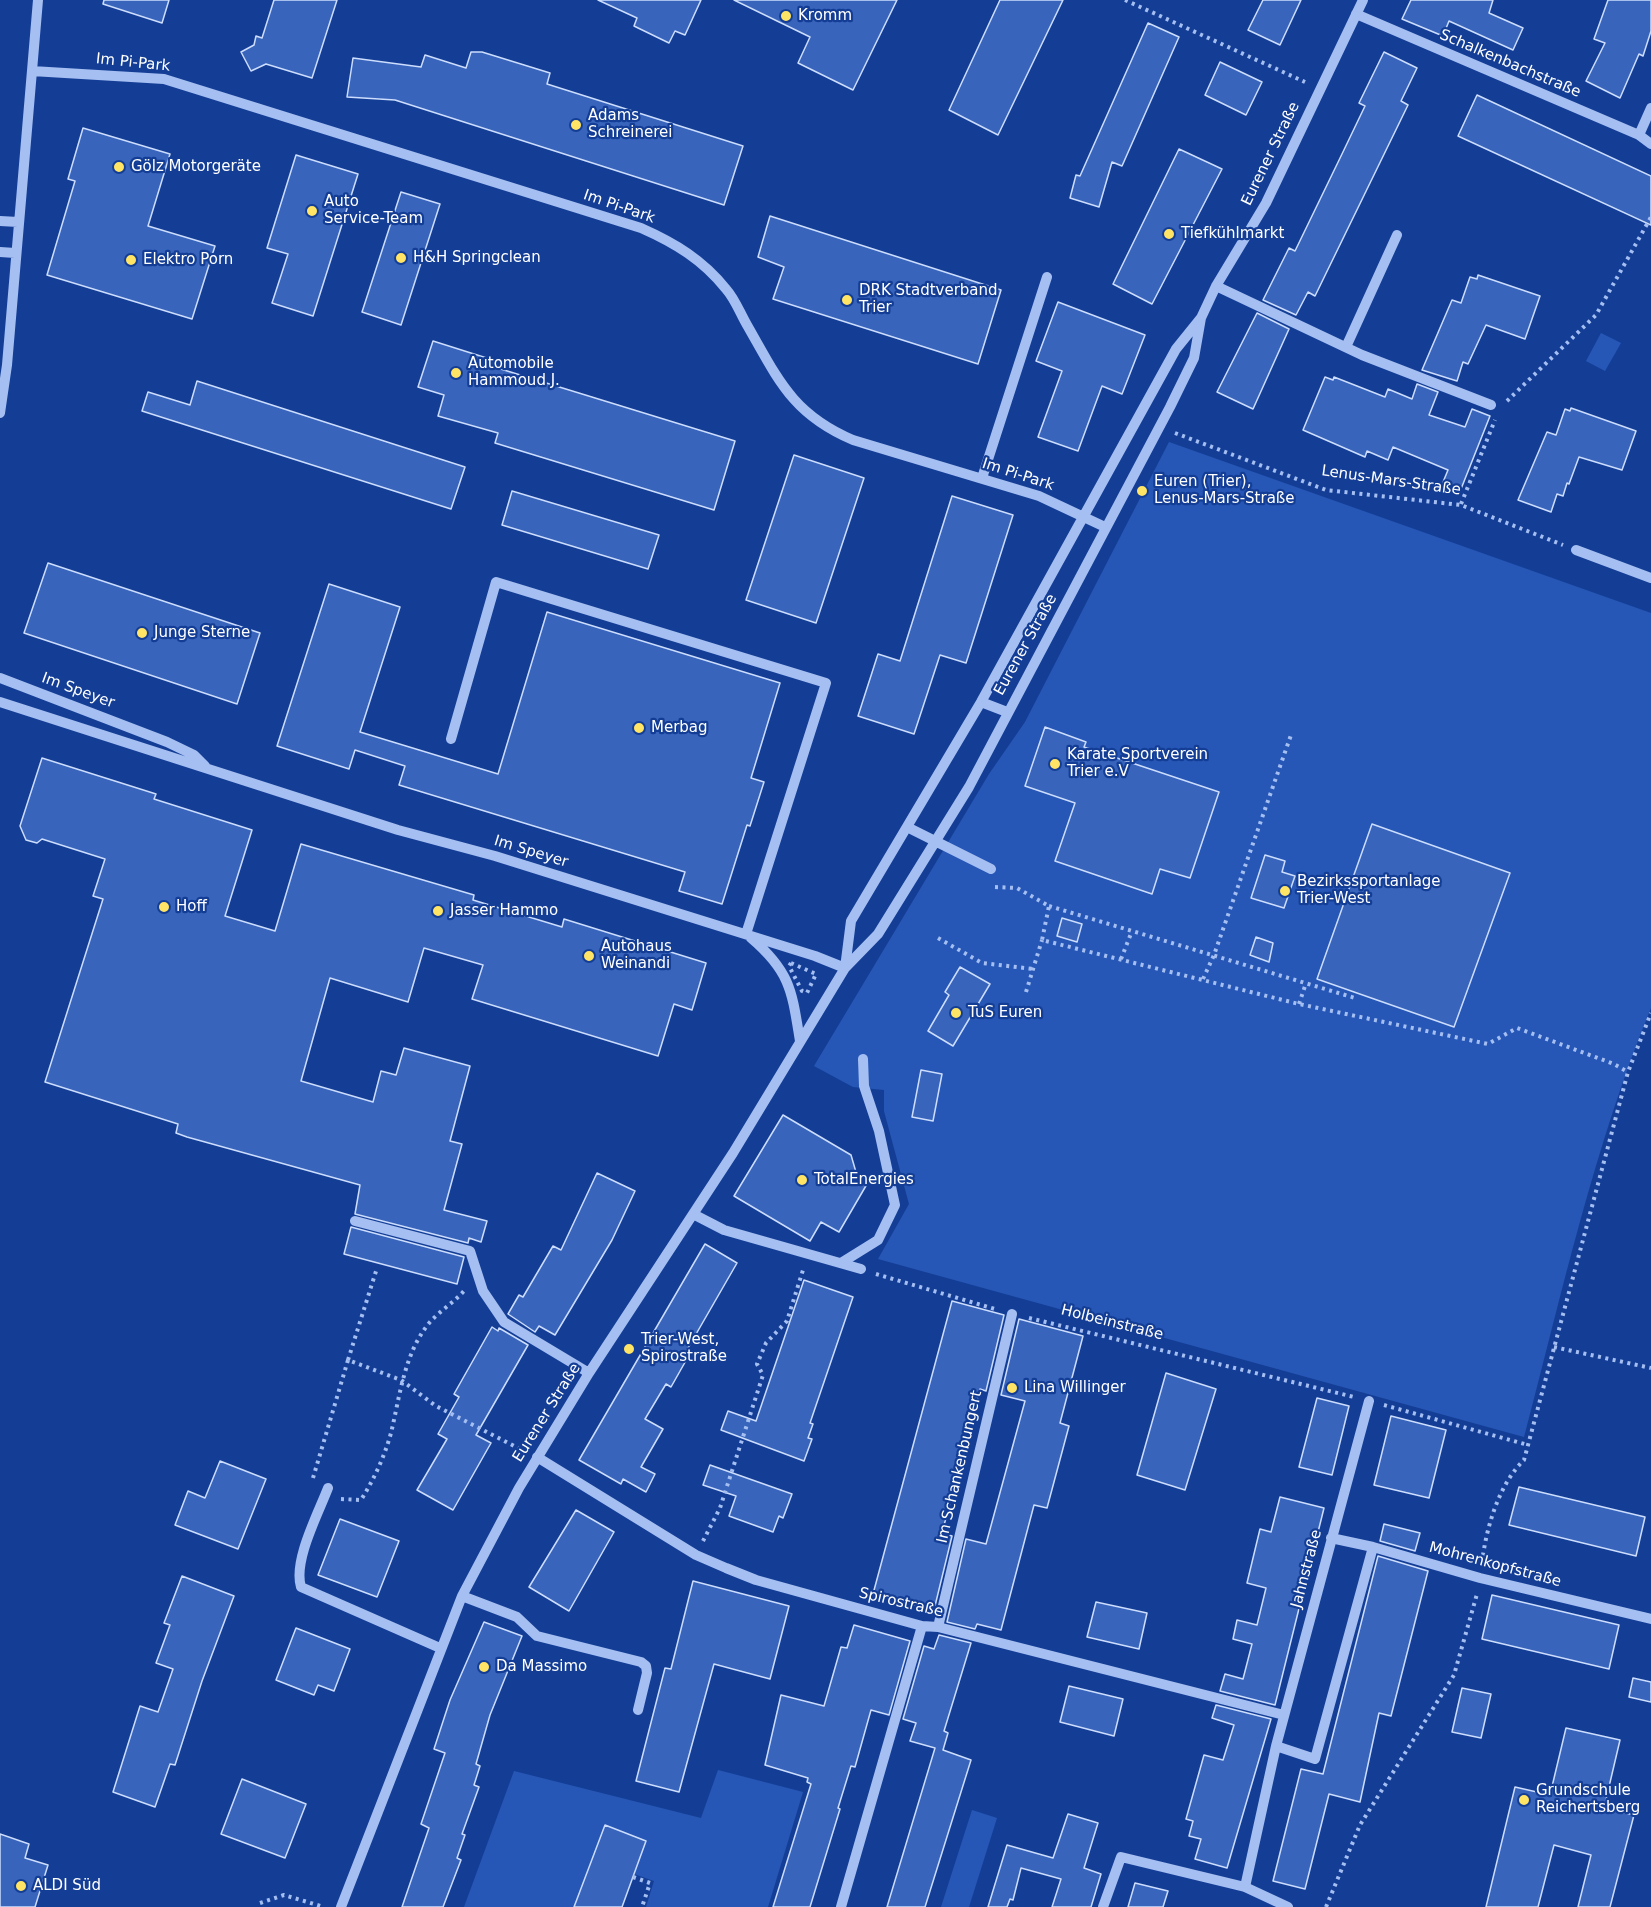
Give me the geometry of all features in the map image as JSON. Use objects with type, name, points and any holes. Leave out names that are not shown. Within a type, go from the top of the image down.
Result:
[{"type":"street","points":[[0,413],[38,0]]},
{"type":"street","name":"Eurener Straße","points":[[845,968],[851,921],[981,702],[1176,349],[1201,318],[1216,286],[1266,203],[1363,0]]},
{"type":"street","name":"Schalkenbachstraße","points":[[1356,14],[1639,135],[1651,144]]},
{"type":"street","name":"Im Pi-Park","points":[[32,71],[164,79],[641,228],[694,257],[720,281],[791,399],[812,418],[853,440],[1039,496],[1105,527]]},
{"type":"street","points":[[1639,135],[1651,108]]},
{"type":"street","points":[[0,221],[18,222]]},
{"type":"street","points":[[1346,347],[1397,236]]},
{"type":"street","points":[[0,252],[15,253]]},
{"type":"street","points":[[982,478],[1047,277]]},
{"type":"street","points":[[1216,286],[1346,347],[1496,406]]},
{"type":"street","name":"Eurener Straße","points":[[341,1907],[462,1596],[537,1457],[693,1214],[845,968],[878,934],[993,743],[1007,712],[1160,427],[1194,358],[1201,318]]},
{"type":"street","points":[[1576,550],[1651,578]]},
{"type":"street","points":[[450,739],[496,582],[826,683],[746,934],[780,965],[792,994],[800,1041]]},
{"type":"street","name":"Im Speyer","points":[[0,678],[167,742],[194,755],[208,768]]},
{"type":"street","name":"Im Speyer","points":[[0,702],[398,830],[495,856],[746,934],[845,968]]},
{"type":"street","points":[[981,702],[1007,712]]},
{"type":"street","points":[[907,827],[991,869]]},
{"type":"street","points":[[841,1263],[878,1240],[895,1205],[879,1131],[864,1086],[863,1059]]},
{"type":"street","points":[[693,1214],[724,1230],[808,1252],[861,1269]]},
{"type":"street","points":[[355,1221],[470,1251],[477,1277],[490,1303],[504,1322],[589,1373]]},
{"type":"street","name":"Im Schankenbungert","points":[[938,1627],[1012,1314]]},
{"type":"street","name":"Jahnstraße","points":[[1245,1887],[1275,1746],[1368,1401]]},
{"type":"street","name":"Spirostraße","points":[[537,1457],[696,1555],[756,1580],[922,1626],[938,1627],[1284,1715]]},
{"type":"street","points":[[327,1491],[301,1562],[298,1576],[301,1587],[440,1648]]},
{"type":"street","name":"Mohrenkopfstraße","points":[[1331,1538],[1373,1547],[1480,1578],[1651,1619]]},
{"type":"street","points":[[1275,1746],[1315,1759],[1373,1547]]},
{"type":"street","points":[[462,1596],[517,1617],[537,1636],[641,1662],[646,1666],[647,1673],[638,1710]]},
{"type":"street","points":[[841,1907],[922,1626]]},
{"type":"street","points":[[1104,1907],[1121,1857],[1245,1887],[1288,1907]]},
{"type":"path","points":[[1125,0],[1319,89]]},
{"type":"path","points":[[1496,406],[1596,315],[1651,217]]},
{"type":"path","points":[[1461,505],[1496,419]]},
{"type":"path","name":"Lenus-Mars-Straße","points":[[1160,427],[1326,490],[1461,505],[1576,550]]},
{"type":"path","points":[[1203,979],[1214,955],[1291,735]]},
{"type":"path","points":[[994,887],[1017,888],[1049,906],[1355,998]]},
{"type":"path","points":[[1026,992],[1042,940],[1049,906]]},
{"type":"path","points":[[1121,959],[1132,931]]},
{"type":"path","points":[[938,938],[982,963],[1033,969]]},
{"type":"path","points":[[1042,940],[1299,1004],[1488,1044],[1516,1028],[1614,1064],[1628,1072]]},
{"type":"path","points":[[804,975],[813,982]]},
{"type":"path","points":[[1299,1004],[1306,983]]},
{"type":"path","points":[[1326,1907],[1360,1825],[1454,1675],[1476,1600],[1482,1557],[1499,1499],[1513,1471],[1524,1460],[1628,1072],[1651,1013]]},
{"type":"path","points":[[696,1555],[720,1508],[763,1375],[757,1364],[766,1343],[787,1321],[808,1252]]},
{"type":"path","points":[[377,1268],[311,1485],[342,1500],[361,1500],[377,1473],[390,1436],[401,1380],[430,1322],[477,1277]]},
{"type":"path","name":"Holbeinstraße","points":[[861,1269],[1012,1314],[1368,1401],[1528,1445]]},
{"type":"path","points":[[1554,1347],[1651,1368]]},
{"type":"path","points":[[348,1360],[401,1380],[436,1406],[537,1457]]},
{"type":"path","points":[[633,1877],[650,1883],[642,1907]]},
{"type":"path","points":[[260,1903],[284,1894],[324,1907]]},
{"type":"shaded area","points":[[1601,333],[1621,343],[1605,371],[1586,361]]},
{"type":"shaded area","name":"Bezirkssportanlage Trier-West","points":[[1169,442],[1651,613],[1651,1008],[1612,1113],[1580,1220],[1524,1437],[878,1259],[909,1204],[884,1111],[884,1090],[853,1087],[814,1066],[989,774],[1025,722]]},
{"type":"shaded area","points":[[718,1770],[803,1792],[768,1907],[646,1907],[654,1881],[634,1874],[646,1841],[605,1826],[574,1907],[464,1907],[514,1771],[701,1818]]},
{"type":"shaded area","points":[[972,1810],[997,1818],[969,1907],[941,1907]]},
{"type":"building","points":[[104,0],[169,0],[162,23],[103,4]]},
{"type":"building","points":[[274,0],[337,0],[312,78],[266,64],[251,71],[241,52],[254,45],[256,36],[262,38]]},
{"type":"building","points":[[598,0],[701,0],[685,35],[675,31],[669,43],[634,26],[637,18]]},
{"type":"building","points":[[734,0],[897,0],[853,90],[798,63],[810,37]]},
{"type":"building","points":[[1000,0],[1063,0],[998,135],[949,110]]},
{"type":"building","points":[[1263,0],[1301,0],[1280,45],[1248,30]]},
{"type":"building","points":[[1411,0],[1493,0],[1489,13],[1523,28],[1513,50],[1449,21],[1443,36],[1402,19]]},
{"type":"building","points":[[1608,0],[1651,0],[1651,31],[1643,56],[1639,54],[1620,98],[1586,81],[1605,43],[1594,39]]},
{"type":"building","points":[[1148,23],[1179,37],[1122,166],[1112,162],[1099,207],[1070,198],[1076,175],[1080,176]]},
{"type":"building","name":"Adams Schreinerei","points":[[471,52],[482,52],[550,73],[547,84],[743,146],[724,205],[395,100],[347,97],[353,58],[421,67],[425,55],[466,68]]},
{"type":"building","points":[[1384,52],[1417,68],[1401,101],[1408,105],[1315,296],[1308,292],[1296,315],[1263,300],[1289,248],[1295,251],[1365,106],[1359,103]]},
{"type":"building","points":[[1220,62],[1262,82],[1246,115],[1205,95]]},
{"type":"building","points":[[1477,95],[1651,176],[1651,225],[1458,136]]},
{"type":"building","name":"Elektro Porn","points":[[83,128],[170,154],[148,226],[215,246],[192,319],[47,275],[75,181],[68,179]]},
{"type":"building","points":[[1179,149],[1222,169],[1152,304],[1113,284]]},
{"type":"building","name":"Auto Service-Team","points":[[296,155],[358,174],[313,316],[272,303],[288,254],[267,248]]},
{"type":"building","name":"H&H Springclean","points":[[401,192],[440,204],[401,325],[362,312]]},
{"type":"building","points":[[770,216],[1001,290],[978,364],[773,299],[784,267],[758,257]]},
{"type":"building","points":[[1478,275],[1540,296],[1525,339],[1486,325],[1468,364],[1463,362],[1457,381],[1422,370],[1452,300],[1461,303],[1470,277],[1477,279]]},
{"type":"building","points":[[1058,302],[1145,335],[1122,394],[1102,386],[1078,451],[1038,437],[1062,371],[1036,361]]},
{"type":"building","points":[[1257,313],[1289,329],[1253,409],[1217,392]]},
{"type":"building","points":[[433,341],[493,360],[491,366],[735,441],[714,510],[495,443],[498,433],[438,416],[444,395],[418,387]]},
{"type":"building","points":[[1325,377],[1333,380],[1334,377],[1385,397],[1388,389],[1412,399],[1417,384],[1438,392],[1429,415],[1465,427],[1472,409],[1490,416],[1459,494],[1441,487],[1448,470],[1393,447],[1388,460],[1367,451],[1365,457],[1303,430]]},
{"type":"building","points":[[197,381],[465,467],[451,509],[142,411],[148,392],[190,405]]},
{"type":"building","points":[[1571,408],[1636,431],[1622,470],[1579,457],[1563,496],[1557,494],[1551,512],[1518,500],[1547,432],[1556,435],[1565,409],[1570,411]]},
{"type":"building","points":[[794,455],[864,478],[816,623],[746,600]]},
{"type":"building","points":[[512,491],[659,535],[648,569],[502,525]]},
{"type":"building","points":[[952,496],[1013,515],[966,663],[940,655],[914,734],[858,716],[878,654],[900,661]]},
{"type":"building","name":"Junge Sterne","points":[[48,563],[260,633],[237,704],[24,633]]},
{"type":"building","name":"Merbag","points":[[329,584],[400,607],[360,732],[498,774],[547,612],[780,683],[751,778],[764,782],[750,826],[747,825],[722,904],[679,891],[685,872],[399,785],[405,766],[355,750],[349,769],[277,746]]},
{"type":"building","points":[[1045,727],[1086,742],[1084,747],[1219,792],[1190,878],[1160,869],[1152,894],[1055,861],[1075,803],[1025,786]]},
{"type":"building","points":[[42,758],[156,794],[154,799],[252,830],[225,916],[275,931],[301,844],[474,895],[473,900],[562,927],[564,919],[706,963],[692,1010],[674,1004],[658,1056],[472,999],[483,965],[424,948],[408,1002],[330,978],[301,1081],[373,1102],[381,1071],[396,1075],[404,1048],[470,1066],[450,1141],[462,1144],[444,1210],[487,1221],[481,1242],[469,1238],[468,1243],[355,1214],[360,1185],[187,1137],[176,1133],[178,1124],[45,1082],[103,899],[93,896],[105,859],[42,839],[37,843],[26,840],[20,826]]},
{"type":"building","points":[[1372,824],[1510,873],[1454,1027],[1317,979]]},
{"type":"building","points":[[1265,855],[1285,861],[1282,872],[1295,876],[1284,908],[1251,898]]},
{"type":"building","points":[[1062,918],[1082,924],[1077,942],[1057,936]]},
{"type":"building","points":[[1256,937],[1273,943],[1269,962],[1250,955]]},
{"type":"building","name":"TuS Euren","points":[[960,967],[990,984],[953,1046],[928,1031],[949,995],[945,992]]},
{"type":"building","points":[[921,1070],[942,1074],[933,1121],[912,1117]]},
{"type":"building","name":"TotalEnergies","points":[[783,1115],[851,1155],[858,1179],[867,1184],[839,1232],[821,1222],[810,1241],[734,1196]]},
{"type":"building","points":[[597,1173],[635,1191],[612,1240],[555,1335],[539,1326],[535,1332],[508,1314],[519,1295],[523,1297],[553,1246],[561,1250]]},
{"type":"building","points":[[351,1227],[464,1257],[457,1284],[344,1254]]},
{"type":"building","points":[[705,1244],[737,1263],[684,1355],[688,1357],[671,1387],[666,1384],[645,1419],[663,1429],[641,1467],[655,1474],[646,1492],[623,1479],[621,1484],[579,1460]]},
{"type":"building","points":[[804,1280],[853,1297],[810,1423],[813,1424],[808,1438],[812,1439],[804,1461],[721,1430],[728,1411],[756,1421]]},
{"type":"building","points":[[952,1301],[1004,1315],[986,1391],[980,1389],[942,1533],[952,1536],[934,1610],[873,1594]]},
{"type":"building","points":[[1019,1319],[1083,1336],[1060,1423],[1069,1426],[1047,1508],[1034,1505],[1001,1630],[977,1624],[975,1629],[947,1622],[966,1539],[986,1544],[1025,1401],[1001,1395]]},
{"type":"building","points":[[492,1327],[498,1331],[499,1328],[528,1345],[476,1435],[491,1443],[453,1510],[417,1490],[447,1439],[438,1434],[459,1397],[454,1394]]},
{"type":"building","points":[[1166,1373],[1216,1389],[1185,1490],[1137,1475]]},
{"type":"building","points":[[1317,1398],[1349,1406],[1332,1475],[1299,1467]]},
{"type":"building","points":[[1391,1416],[1446,1430],[1429,1498],[1374,1485]]},
{"type":"building","points":[[220,1461],[266,1479],[238,1549],[175,1525],[188,1491],[205,1498]]},
{"type":"building","points":[[710,1465],[792,1494],[783,1518],[779,1516],[773,1532],[729,1516],[736,1496],[703,1485]]},
{"type":"building","points":[[1519,1487],[1645,1517],[1636,1556],[1509,1525]]},
{"type":"building","points":[[1280,1497],[1324,1508],[1275,1705],[1220,1691],[1225,1674],[1243,1679],[1252,1644],[1233,1639],[1237,1620],[1257,1625],[1266,1588],[1247,1583],[1260,1529],[1271,1532]]},
{"type":"building","points":[[576,1510],[614,1532],[569,1611],[529,1587]]},
{"type":"building","points":[[340,1519],[399,1541],[377,1597],[318,1575]]},
{"type":"building","points":[[1384,1524],[1420,1533],[1415,1551],[1380,1541]]},
{"type":"building","points":[[1378,1556],[1428,1571],[1391,1716],[1379,1713],[1360,1802],[1329,1794],[1305,1889],[1273,1881],[1301,1769],[1323,1774]]},
{"type":"building","points":[[182,1576],[234,1596],[202,1681],[175,1765],[170,1764],[155,1807],[113,1792],[140,1706],[158,1712],[173,1669],[156,1663],[170,1625],[164,1623]]},
{"type":"building","points":[[693,1581],[789,1606],[770,1679],[714,1664],[679,1792],[636,1781],[665,1668],[671,1669]]},
{"type":"building","points":[[1492,1595],[1619,1625],[1609,1669],[1482,1639]]},
{"type":"building","points":[[1096,1602],[1147,1613],[1139,1649],[1087,1637]]},
{"type":"building","points":[[484,1622],[522,1636],[490,1715],[476,1764],[480,1766],[474,1785],[479,1787],[462,1834],[465,1835],[457,1858],[461,1860],[443,1907],[402,1907],[429,1828],[421,1824],[445,1753],[434,1749],[450,1700]]},
{"type":"building","points":[[854,1625],[910,1641],[889,1715],[871,1710],[855,1767],[851,1766],[810,1907],[773,1907],[811,1784],[807,1782],[808,1778],[765,1765],[781,1695],[824,1706],[841,1647],[847,1648]]},
{"type":"building","points":[[296,1628],[350,1649],[334,1691],[318,1685],[314,1695],[276,1680]]},
{"type":"building","points":[[939,1635],[971,1643],[944,1731],[948,1733],[943,1750],[971,1760],[925,1907],[887,1907],[935,1748],[910,1741],[916,1723],[903,1719],[924,1646],[934,1649]]},
{"type":"building","points":[[1633,1678],[1651,1682],[1651,1702],[1629,1697]]},
{"type":"building","points":[[1069,1686],[1123,1699],[1114,1736],[1060,1722]]},
{"type":"building","points":[[1462,1688],[1491,1694],[1481,1738],[1452,1732]]},
{"type":"building","points":[[1216,1705],[1271,1719],[1227,1868],[1195,1859],[1201,1839],[1189,1836],[1193,1821],[1186,1819],[1204,1755],[1223,1760],[1234,1725],[1212,1718]]},
{"type":"building","points":[[1566,1728],[1620,1740],[1604,1808],[1634,1815],[1610,1907],[1578,1907],[1591,1855],[1554,1845],[1538,1907],[1486,1907],[1515,1787],[1550,1795]]},
{"type":"building","points":[[242,1779],[306,1804],[285,1858],[221,1834]]},
{"type":"building","points":[[1068,1814],[1098,1823],[1084,1868],[1101,1874],[1091,1907],[1052,1907],[1061,1879],[1021,1868],[1013,1900],[1010,1899],[1007,1907],[988,1907],[1007,1845],[1053,1858]]},
{"type":"building","points":[[605,1825],[646,1841],[622,1907],[574,1907]]},
{"type":"building","name":"ALDI Süd","points":[[0,1834],[29,1844],[25,1858],[48,1865],[35,1907],[0,1907]]},
{"type":"building","points":[[1135,1883],[1168,1891],[1163,1907],[1128,1907]]},
{"type":"place","name":"Kromm","points":[[786,16]]},
{"type":"place","name":"Adams Schreinerei","points":[[576,125]]},
{"type":"place","name":"Gölz Motorgeräte","points":[[119,167]]},
{"type":"place","name":"Auto Service-Team","points":[[312,211]]},
{"type":"place","name":"Tiefkühlmarkt","points":[[1169,234]]},
{"type":"place","name":"H&H Springclean","points":[[401,258]]},
{"type":"place","name":"Elektro Porn","points":[[131,260]]},
{"type":"place","name":"DRK Stadtverband Trier","points":[[847,300]]},
{"type":"place","name":"Automobile Hammoud J.","points":[[456,373]]},
{"type":"place","name":"Euren (Trier), Lenus-Mars-Straße","points":[[1142,491]]},
{"type":"place","name":"Junge Sterne","points":[[142,633]]},
{"type":"place","name":"Merbag","points":[[639,728]]},
{"type":"place","name":"Karate Sportverein Trier e.V","points":[[1055,764]]},
{"type":"place","name":"Bezirkssportanlage Trier-West","points":[[1285,891]]},
{"type":"place","name":"Hoff","points":[[164,907]]},
{"type":"place","name":"Jasser Hammo","points":[[438,911]]},
{"type":"place","name":"Autohaus Weinandi","points":[[589,956]]},
{"type":"place","name":"TuS Euren","points":[[956,1013]]},
{"type":"place","name":"TotalEnergies","points":[[802,1180]]},
{"type":"place","name":"Trier-West, Spirostraße","points":[[629,1349]]},
{"type":"place","name":"Lina Willinger","points":[[1012,1388]]},
{"type":"place","name":"Da Massimo","points":[[484,1667]]},
{"type":"place","name":"Grundschule Reichertsberg","points":[[1524,1800]]},
{"type":"place","name":"ALDI Süd","points":[[21,1886]]}]
